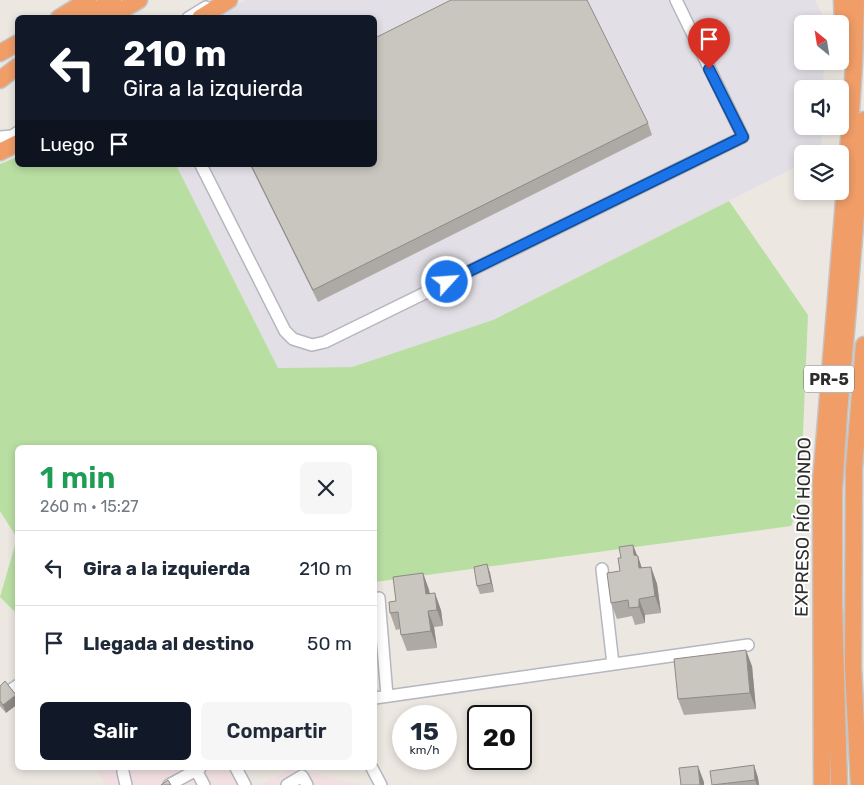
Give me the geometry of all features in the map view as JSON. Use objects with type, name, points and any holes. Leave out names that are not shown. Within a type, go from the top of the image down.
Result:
[{"type":"highway","points":[[64,15],[88,0]]},
{"type":"highway","points":[[89,15],[113,0]]},
{"type":"highway","points":[[114,15],[138,0]]},
{"type":"highway","points":[[205,15],[229,0]]},
{"type":"highway","points":[[842,0],[843,23],[854,64]]},
{"type":"highway","name":"EXPRESO RÍO HONDO","points":[[822,785],[821,482],[849,150],[856,0]]},
{"type":"highway","points":[[0,53],[15,44]]},
{"type":"highway","points":[[0,59],[15,52]]},
{"type":"highway","points":[[0,82],[15,69]]},
{"type":"highway","points":[[0,82],[15,74]]},
{"type":"highway","points":[[839,785],[834,605],[834,489],[864,120]]},
{"type":"highway","points":[[1,147],[15,144]]},
{"type":"highway","name":"PR-5","points":[[859,785],[853,666],[854,468],[864,345]]},
{"type":"street","points":[[193,15],[217,0]]},
{"type":"street","points":[[202,167],[285,331],[293,339],[312,345],[325,342],[743,137],[676,0]]},
{"type":"street","points":[[1,147],[15,134]]},
{"type":"street","points":[[602,569],[613,664]]},
{"type":"street","points":[[379,598],[387,696]]},
{"type":"street","points":[[377,698],[748,645]]},
{"type":"street","points":[[123,770],[126,785]]},
{"type":"street","points":[[169,785],[196,770]]},
{"type":"street","points":[[198,770],[204,785]]},
{"type":"street","points":[[237,770],[245,785]]},
{"type":"street","points":[[373,770],[381,785]]},
{"type":"street","points":[[287,785],[302,776],[307,785]]},
{"type":"shaded area","points":[[245,0],[815,0],[822,15],[794,15],[794,70],[824,70],[823,80],[794,80],[794,135],[822,135],[821,145],[794,145],[794,168],[493,320],[351,367],[278,368],[177,167],[377,167],[377,15],[220,15]]},
{"type":"shaded area","points":[[97,770],[245,770],[253,785],[106,785]]},
{"type":"shaded area","points":[[289,770],[301,770],[361,785],[260,785]]},
{"type":"green space","points":[[15,158],[15,167],[177,167],[278,368],[352,367],[493,320],[729,201],[808,315],[800,503],[791,526],[377,582],[377,445],[15,445],[15,535],[0,511],[0,164]]},
{"type":"green space","points":[[15,545],[15,612],[0,597]]},
{"type":"building","points":[[451,0],[587,0],[648,123],[313,290],[252,167],[377,167],[377,37]]},
{"type":"building","points":[[633,545],[634,555],[638,556],[639,568],[651,567],[655,596],[639,599],[639,607],[629,608],[628,600],[611,603],[607,573],[620,571],[618,558],[621,558],[619,547]]},
{"type":"building","points":[[487,564],[491,583],[477,586],[474,567]]},
{"type":"building","points":[[423,573],[426,594],[435,593],[437,610],[428,611],[431,631],[401,635],[398,612],[390,613],[389,602],[396,601],[393,577]]},
{"type":"building","points":[[746,650],[750,693],[678,699],[674,659]]},
{"type":"building","points":[[5,681],[15,694],[3,705],[0,701],[0,686]]},
{"type":"building","points":[[754,765],[755,780],[712,785],[710,771]]},
{"type":"building","points":[[698,766],[700,785],[681,785],[679,768]]},
{"type":"building","points":[[168,780],[171,785],[161,785]]},
{"type":"route","points":[[447,282],[743,137],[709,69]]}]
